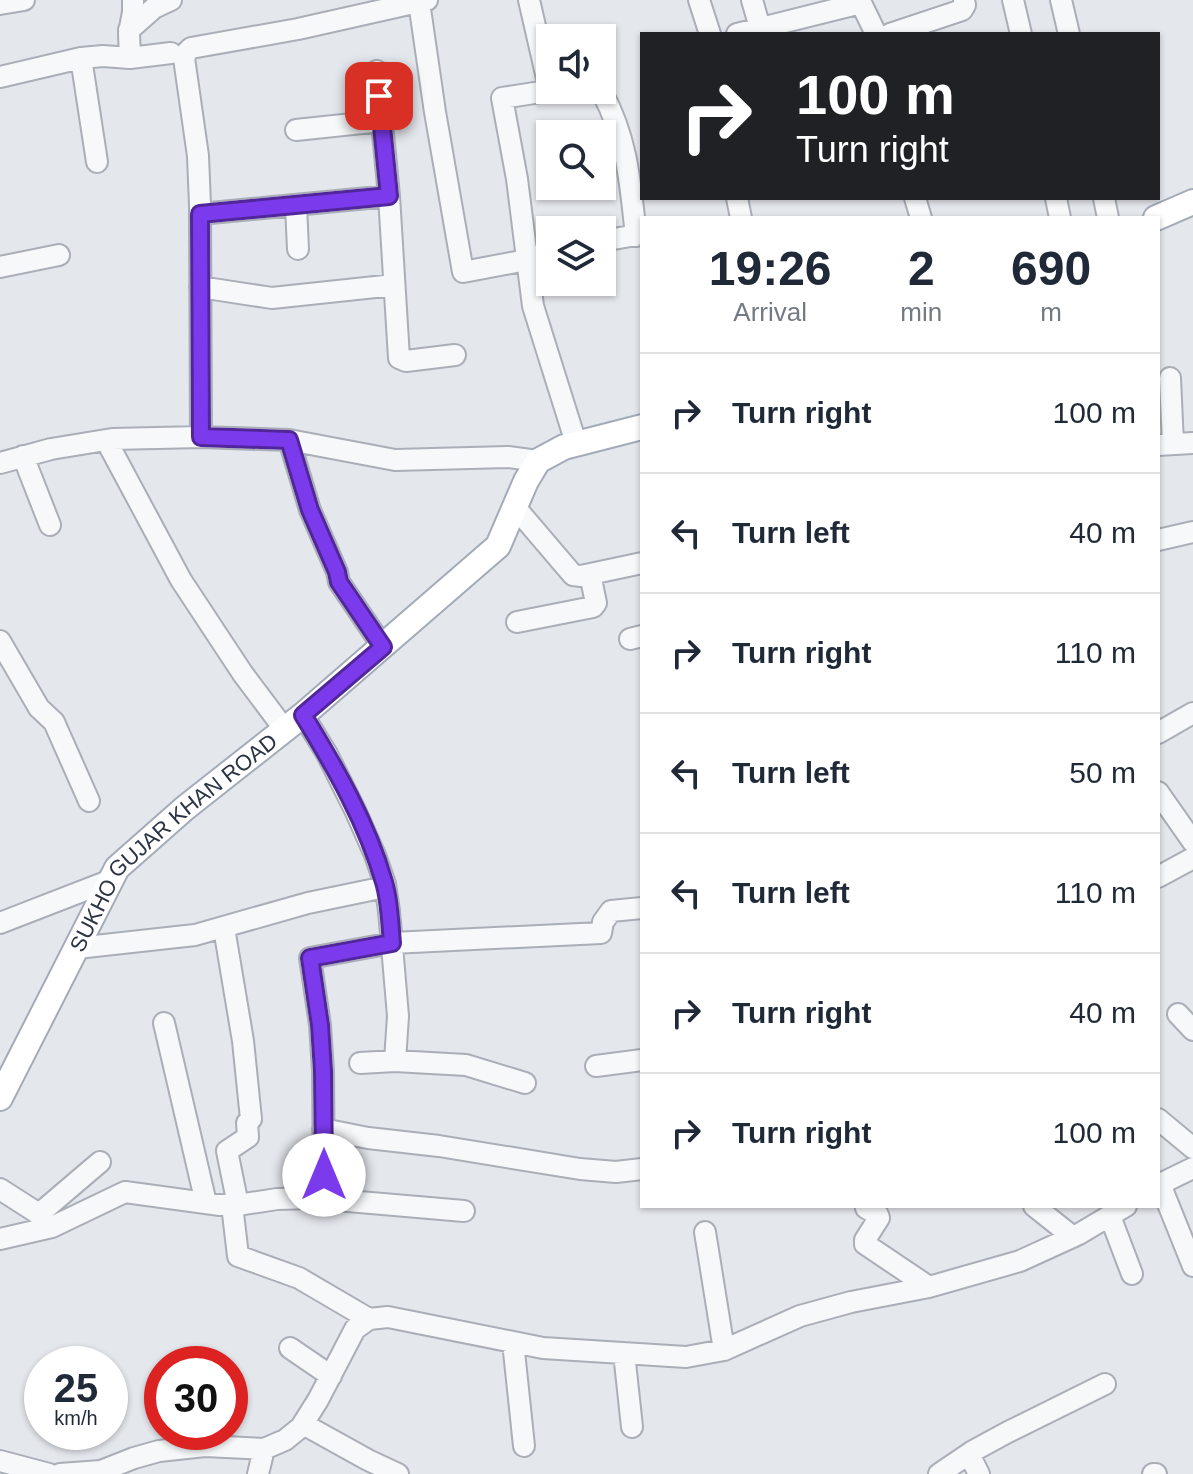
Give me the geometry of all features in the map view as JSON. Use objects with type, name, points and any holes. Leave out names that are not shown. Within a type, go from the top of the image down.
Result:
[{"type":"main road","points":[[1160,216],[1193,202]]},
{"type":"main road","points":[[538,461],[576,443],[640,427]]},
{"type":"main road","name":"SUKHO GUJAR KHAN ROAD","points":[[0,1098],[117,868],[185,808],[383,647],[498,546],[538,461]]},
{"type":"street","points":[[0,4],[24,0]]},
{"type":"street","points":[[130,58],[129,30],[133,0]]},
{"type":"street","points":[[129,30],[154,8],[171,0]]},
{"type":"street","points":[[529,0],[549,87],[547,91],[502,98],[517,179],[533,306],[576,443]]},
{"type":"street","points":[[699,0],[709,32]]},
{"type":"street","points":[[752,0],[760,28]]},
{"type":"street","points":[[896,32],[962,10],[964,0]]},
{"type":"street","points":[[1013,0],[1021,32]]},
{"type":"street","points":[[1061,0],[1069,32]]},
{"type":"street","points":[[201,437],[198,156],[184,58],[191,48],[298,29],[423,1],[435,112],[463,272],[536,256]]},
{"type":"street","points":[[745,32],[847,3],[861,3],[875,32]]},
{"type":"street","points":[[0,77],[81,58],[130,58],[171,53]]},
{"type":"street","points":[[81,58],[97,162]]},
{"type":"street","points":[[377,71],[389,196],[399,358],[406,361],[455,355]]},
{"type":"street","points":[[608,104],[620,131],[639,235],[616,239]]},
{"type":"street","points":[[296,130],[381,121]]},
{"type":"street","points":[[200,214],[389,196]]},
{"type":"street","points":[[296,206],[298,249]]},
{"type":"street","points":[[0,267],[59,255]]},
{"type":"street","points":[[200,287],[272,298],[394,285]]},
{"type":"street","points":[[1170,378],[1175,444]]},
{"type":"street","points":[[0,463],[51,449],[106,440],[201,437],[289,440],[395,460],[508,457],[538,461]]},
{"type":"street","points":[[106,440],[181,580],[243,674],[327,754],[355,810],[385,887],[398,1016],[395,1061]]},
{"type":"street","points":[[289,440],[310,510],[339,582],[383,647]]},
{"type":"street","points":[[23,456],[50,525]]},
{"type":"street","points":[[515,507],[573,575],[640,563]]},
{"type":"street","points":[[1160,540],[1193,532]]},
{"type":"street","points":[[517,622],[593,607],[596,603],[590,574]]},
{"type":"street","points":[[0,641],[39,708],[54,722],[89,801]]},
{"type":"street","points":[[1160,732],[1193,713]]},
{"type":"street","points":[[1160,795],[1193,842]]},
{"type":"street","points":[[1160,876],[1193,858]]},
{"type":"street","points":[[0,923],[111,880]]},
{"type":"street","points":[[77,948],[172,939],[224,928],[308,903],[385,887]]},
{"type":"street","points":[[324,1198],[323,1071],[310,958],[392,943],[601,933],[603,922],[611,911],[640,908]]},
{"type":"street","points":[[224,928],[243,1041],[251,1119],[247,1123],[248,1137],[227,1151],[238,1256],[299,1278],[369,1319]]},
{"type":"street","points":[[1178,1014],[1193,1030]]},
{"type":"street","points":[[164,1023],[206,1203]]},
{"type":"street","points":[[596,1066],[640,1060]]},
{"type":"street","points":[[360,1063],[395,1061],[466,1065],[525,1083]]},
{"type":"street","points":[[1160,1121],[1193,1148]]},
{"type":"street","points":[[323,1129],[580,1169],[616,1172],[640,1169]]},
{"type":"street","points":[[0,1189],[39,1214],[100,1162]]},
{"type":"street","points":[[1160,1184],[1193,1168]]},
{"type":"street","points":[[1160,1187],[1193,1266]]},
{"type":"street","points":[[0,1239],[52,1227],[133,1191],[235,1205],[324,1198],[464,1211]]},
{"type":"street","points":[[866,1208],[879,1218],[865,1244],[929,1287]]},
{"type":"street","points":[[1037,1208],[1073,1237]]},
{"type":"street","points":[[60,1474],[101,1471],[159,1451],[205,1446],[264,1449],[285,1440],[303,1424],[355,1329],[369,1319],[388,1317],[543,1348],[686,1357],[724,1350],[800,1316],[851,1302],[929,1287],[1020,1261],[1073,1237],[1118,1211],[1132,1274]]},
{"type":"street","points":[[705,1232],[724,1350]]},
{"type":"street","points":[[513,1342],[524,1446]]},
{"type":"street","points":[[290,1348],[331,1376]]},
{"type":"street","points":[[624,1353],[632,1427]]},
{"type":"street","points":[[939,1474],[1037,1417],[1105,1384]]},
{"type":"street","points":[[303,1424],[398,1474]]},
{"type":"street","points":[[258,1474],[264,1449]]},
{"type":"street","points":[[969,1454],[979,1474]]},
{"type":"street","points":[[0,1461],[49,1474]]},
{"type":"route","points":[[324,1175],[323,1071],[310,958],[392,943],[385,884],[375,855],[327,754],[303,715],[383,647],[339,582],[310,510],[289,440],[201,437],[200,214],[389,196],[379,96]]}]
